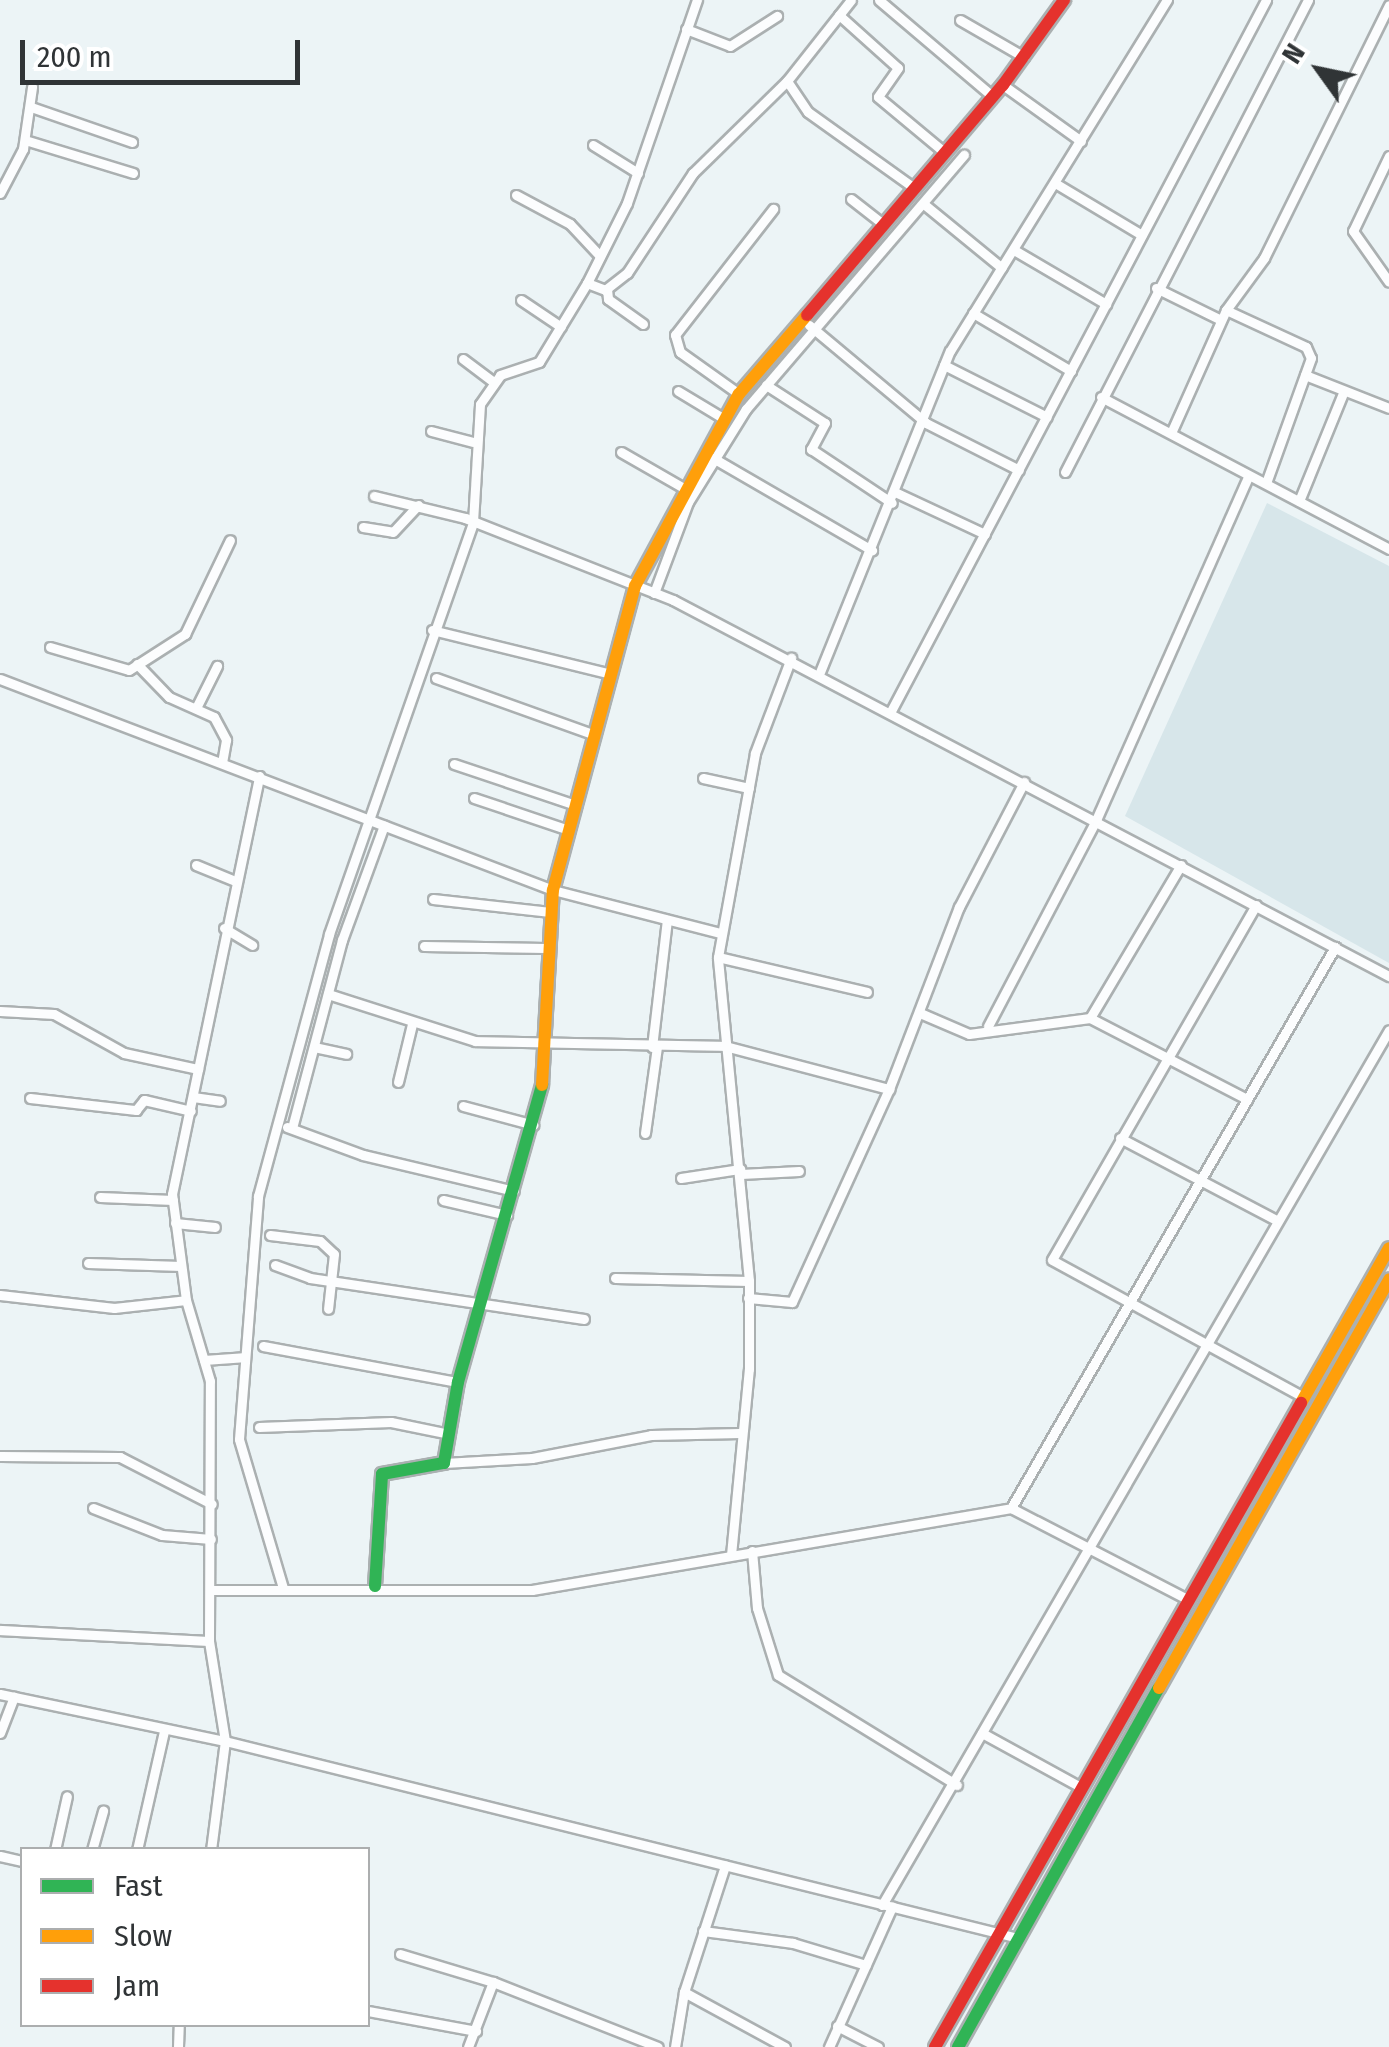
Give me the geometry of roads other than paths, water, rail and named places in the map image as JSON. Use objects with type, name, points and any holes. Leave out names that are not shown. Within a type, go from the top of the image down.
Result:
[{"type":"street","points":[[492,381],[539,362],[587,283],[638,173],[697,0]]},
{"type":"street","points":[[607,289],[627,273],[693,173],[787,81],[851,0]]},
{"type":"street","points":[[879,0],[992,96]]},
{"type":"street","points":[[654,593],[740,402],[766,385],[883,224],[1003,85],[1064,0]]},
{"type":"street","points":[[820,672],[926,423],[944,365],[1167,0]]},
{"type":"street","points":[[891,710],[1266,0]]},
{"type":"street","points":[[1065,472],[1156,288],[1308,0]]},
{"type":"street","points":[[1172,433],[1224,315],[1264,258],[1389,6]]},
{"type":"street","points":[[838,15],[898,68],[878,97],[944,152]]},
{"type":"street","points":[[686,29],[730,46],[778,16]]},
{"type":"street","points":[[960,20],[1024,57]]},
{"type":"street","points":[[787,81],[808,112],[914,188]]},
{"type":"street","points":[[1003,85],[1081,141]]},
{"type":"street","points":[[0,193],[25,140],[32,87]]},
{"type":"street","points":[[31,108],[132,142]]},
{"type":"street","points":[[25,140],[133,173]]},
{"type":"street","points":[[593,145],[638,173]]},
{"type":"street","points":[[444,1463],[458,1382],[534,1126],[550,1048],[546,948],[553,890],[635,586],[682,487],[723,418],[808,324],[925,206],[964,154]]},
{"type":"street","points":[[1389,156],[1353,231],[1389,282]]},
{"type":"street","points":[[1055,183],[1142,235]]},
{"type":"street","points":[[516,195],[563,219],[600,256]]},
{"type":"street","points":[[851,199],[883,224]]},
{"type":"street","points":[[925,206],[1002,268]]},
{"type":"street","points":[[740,402],[680,352],[675,336],[774,209]]},
{"type":"street","points":[[1014,250],[1106,304]]},
{"type":"street","points":[[587,283],[607,289]]},
{"type":"street","points":[[1156,288],[1306,347],[1305,375],[1266,484]]},
{"type":"street","points":[[607,289],[608,299],[643,324]]},
{"type":"street","points":[[520,300],[561,327]]},
{"type":"street","points":[[973,314],[1071,371]]},
{"type":"street","points":[[808,324],[926,423],[1019,470]]},
{"type":"street","points":[[463,359],[492,381]]},
{"type":"street","points":[[944,365],[1047,417]]},
{"type":"street","points":[[1305,375],[1389,408]]},
{"type":"street","points":[[284,1588],[241,1456],[255,1212],[329,934],[432,630],[473,522],[474,442],[492,381]]},
{"type":"street","points":[[766,385],[825,423],[811,449],[895,498],[985,534]]},
{"type":"street","points":[[1299,501],[1344,390]]},
{"type":"street","points":[[678,391],[723,418]]},
{"type":"street","points":[[1101,397],[1389,550]]},
{"type":"street","points":[[431,431],[474,442]]},
{"type":"street","points":[[620,452],[682,487]]},
{"type":"street","points":[[713,458],[872,550]]},
{"type":"street","points":[[988,1026],[1096,820],[1248,477]]},
{"type":"street","points":[[374,496],[473,522],[654,593],[820,672],[1389,976]]},
{"type":"street","points":[[363,527],[393,532],[418,505]]},
{"type":"street","points":[[50,646],[114,670],[137,664],[185,634],[230,540]]},
{"type":"street","points":[[432,630],[611,674]]},
{"type":"street","points":[[731,1555],[748,1281],[718,958],[748,788],[791,658]]},
{"type":"street","points":[[137,664],[169,697],[197,706],[224,730],[222,762]]},
{"type":"street","points":[[197,706],[217,666]]},
{"type":"street","points":[[436,678],[595,735]]},
{"type":"street","points":[[0,679],[553,890],[720,932]]},
{"type":"street","points":[[454,764],[576,806]]},
{"type":"street","points":[[211,1847],[225,1741],[209,1641],[212,1504],[204,1360],[186,1300],[172,1200],[224,928],[259,776]]},
{"type":"street","points":[[703,778],[748,788]]},
{"type":"street","points":[[748,1298],[792,1302],[889,1089],[959,907],[1024,782]]},
{"type":"street","points":[[474,798],[570,830]]},
{"type":"street","points":[[292,1128],[328,994],[384,825]]},
{"type":"street","points":[[196,865],[235,881]]},
{"type":"street","points":[[1090,1018],[1180,865]]},
{"type":"street","points":[[433,900],[550,912]]},
{"type":"street","points":[[1256,905],[1052,1260],[1205,1347],[1304,1397]]},
{"type":"street","points":[[645,1132],[667,920]]},
{"type":"street","points":[[224,928],[252,945]]},
{"type":"street","points":[[424,946],[546,948]]},
{"type":"street","points":[[1011,1508],[1335,947]]},
{"type":"street","points":[[718,958],[867,992]]},
{"type":"street","points":[[328,994],[412,1024],[476,1041],[550,1048],[725,1046],[889,1089]]},
{"type":"street","points":[[0,1011],[54,1014],[124,1053],[198,1069]]},
{"type":"street","points":[[920,1013],[969,1034],[988,1026],[1052,1028],[1090,1018],[1169,1055],[1247,1099]]},
{"type":"street","points":[[398,1082],[412,1024]]},
{"type":"street","points":[[829,2047],[888,1906],[982,1733],[1389,1030]]},
{"type":"street","points":[[314,1048],[346,1054]]},
{"type":"street","points":[[193,1097],[220,1101]]},
{"type":"street","points":[[30,1098],[136,1110],[142,1100],[190,1111]]},
{"type":"street","points":[[463,1106],[534,1126]]},
{"type":"street","points":[[279,1126],[363,1155],[514,1191]]},
{"type":"street","points":[[1120,1138],[1278,1222]]},
{"type":"street","points":[[682,1178],[740,1171],[799,1171]]},
{"type":"street","points":[[100,1197],[172,1200]]},
{"type":"street","points":[[443,1200],[507,1215]]},
{"type":"street","points":[[176,1222],[215,1227]]},
{"type":"street","points":[[270,1236],[320,1241],[334,1254],[328,1309]]},
{"type":"street","points":[[935,2047],[1077,1786],[1389,1248]]},
{"type":"street","points":[[88,1263],[181,1266]]},
{"type":"street","points":[[274,1265],[482,1306],[584,1319]]},
{"type":"street","points":[[615,1278],[748,1281]]},
{"type":"street","points":[[958,2047],[1014,1937],[1389,1279]]},
{"type":"street","points":[[0,1295],[114,1308],[186,1300]]},
{"type":"street","points":[[263,1346],[458,1382]]},
{"type":"street","points":[[204,1360],[244,1357]]},
{"type":"street","points":[[259,1427],[392,1422],[450,1434]]},
{"type":"street","points":[[375,1586],[383,1470],[532,1458],[651,1436],[740,1433]]},
{"type":"street","points":[[0,1456],[120,1456],[212,1504]]},
{"type":"street","points":[[94,1508],[162,1534],[211,1539]]},
{"type":"street","points":[[210,1590],[317,1585],[532,1590],[1011,1508],[1185,1598]]},
{"type":"street","points":[[752,1551],[758,1608],[778,1675],[956,1785]]},
{"type":"street","points":[[0,1630],[209,1641]]},
{"type":"street","points":[[0,1694],[225,1741],[1014,1937]]},
{"type":"street","points":[[0,1733],[14,1698]]},
{"type":"street","points":[[138,1847],[164,1730]]},
{"type":"street","points":[[982,1733],[1077,1786]]},
{"type":"street","points":[[56,1847],[67,1796]]},
{"type":"street","points":[[93,1847],[103,1811]]},
{"type":"street","points":[[676,2047],[684,1992],[725,1866]]},
{"type":"street","points":[[704,1931],[793,1943],[866,1964]]},
{"type":"street","points":[[400,1954],[493,1982],[658,2047]]},
{"type":"street","points":[[468,2047],[493,1982]]},
{"type":"street","points":[[684,1992],[785,2047]]},
{"type":"street","points":[[370,2010],[476,2031]]},
{"type":"street","points":[[838,2026],[878,2047]]}]
